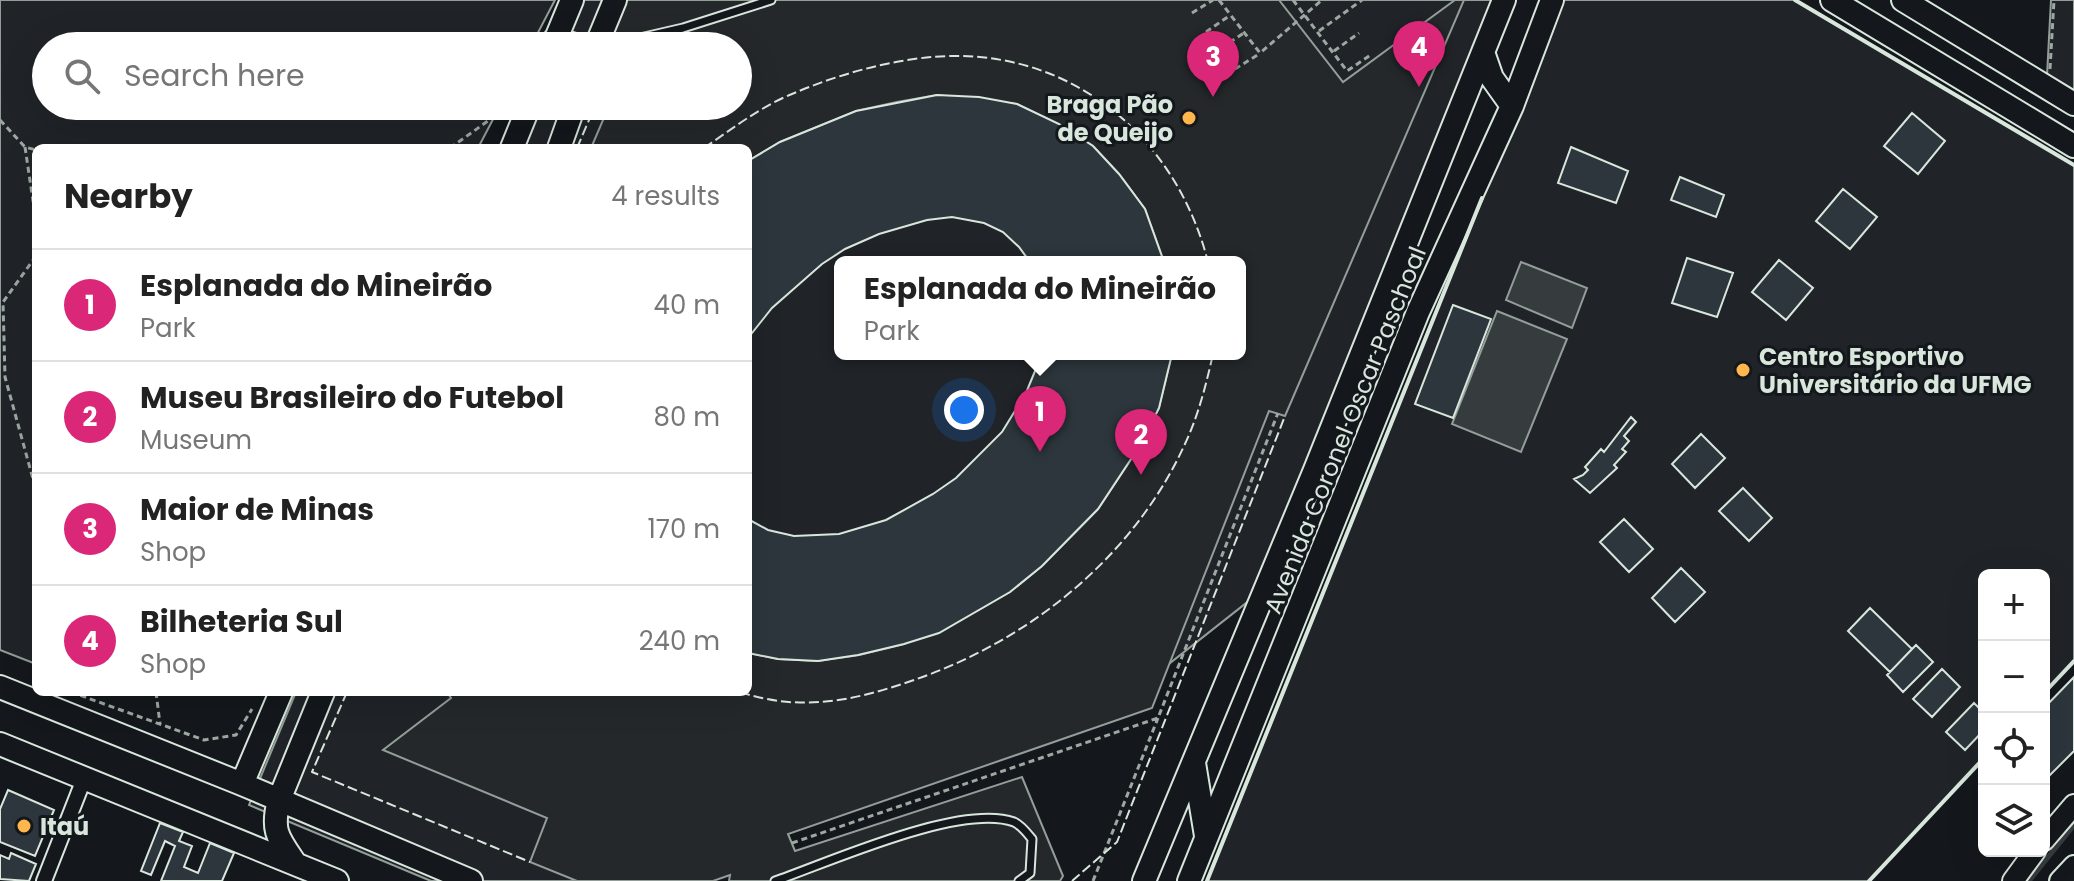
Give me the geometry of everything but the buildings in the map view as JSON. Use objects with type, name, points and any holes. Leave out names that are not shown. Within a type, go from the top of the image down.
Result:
[{"type":"main road","points":[[558,32],[572,0]]},
{"type":"main road","points":[[602,32],[615,0]]},
{"type":"main road","name":"Avenida Coronel Oscar Paschoal","points":[[1144,881],[1374,325],[1504,0]]},
{"type":"main road","name":"Avenida Coronel Oscar Paschoal","points":[[1189,881],[1418,312],[1512,106],[1552,0]]},
{"type":"main road","points":[[1832,0],[2074,146]]},
{"type":"main road","points":[[1903,0],[2074,104]]},
{"type":"main road","points":[[1483,52],[1492,78],[1512,106]]},
{"type":"main road","points":[[514,144],[523,120]]},
{"type":"main road","points":[[560,144],[569,120]]},
{"type":"main road","points":[[1374,325],[1418,312]]},
{"type":"main road","points":[[0,687],[242,784],[471,881]]},
{"type":"main road","points":[[242,784],[279,696]]},
{"type":"main road","points":[[296,864],[276,836],[275,816],[321,696]]},
{"type":"main road","points":[[0,744],[337,881]]},
{"type":"main road","points":[[1194,763],[1206,837]]},
{"type":"street","points":[[44,881],[84,779]]},
{"type":"street","points":[[2050,833],[2074,805]]},
{"type":"street","points":[[2013,881],[2031,857]]},
{"type":"street","points":[[2060,881],[2074,866]]},
{"type":"lane","points":[[663,32],[771,0]]},
{"type":"lane","points":[[775,881],[941,823],[989,818],[1017,823],[1032,839],[1030,873],[1019,881]]},
{"type":"path","points":[[1192,13],[1216,0],[1260,53]]},
{"type":"path","points":[[1293,0],[1347,71],[1372,54]]},
{"type":"path","points":[[1235,69],[1260,53],[1322,0]]},
{"type":"path","points":[[1319,31],[1362,0]]},
{"type":"path","points":[[2050,69],[2054,0]]},
{"type":"path","points":[[1206,32],[1230,16]]},
{"type":"path","points":[[1221,48],[1245,32]]},
{"type":"path","points":[[1334,51],[1359,33]]},
{"type":"path","points":[[0,120],[25,147],[32,149]]},
{"type":"path","points":[[456,144],[489,120]]},
{"type":"path","points":[[25,147],[32,194]]},
{"type":"path","points":[[32,262],[3,302],[5,377],[32,475]]},
{"type":"path","points":[[1093,881],[1278,413]]},
{"type":"path","points":[[82,696],[204,740],[236,735],[253,707]]},
{"type":"path","points":[[156,696],[160,724]]},
{"type":"path","points":[[792,843],[1158,718]]},
{"type":"shaded area","points":[[0,0],[555,0],[538,32],[32,32],[32,120],[493,120],[480,144],[32,144],[32,662],[0,650]]},
{"type":"shaded area","points":[[583,0],[1515,0],[1377,333],[1288,570],[1132,693],[640,881],[431,881],[249,805],[294,696],[752,696],[752,144],[521,144],[530,120],[752,120],[752,32],[568,32]]},
{"type":"shaded area","points":[[626,0],[1279,0],[1343,82],[1455,0],[1464,0],[1285,416],[1269,411],[1152,708],[788,834],[795,851],[1022,777],[1063,876],[1060,881],[729,881],[730,875],[713,881],[577,881],[530,862],[547,818],[383,750],[450,696],[752,696],[752,654],[818,661],[904,644],[1010,592],[1042,566],[1098,509],[1141,444],[1159,408],[1171,360],[1246,360],[1246,256],[1162,256],[1145,209],[1119,174],[1093,146],[1059,124],[1017,104],[937,95],[856,111],[780,142],[752,159],[752,144],[593,144],[603,120],[752,120],[752,32],[613,32]]},
{"type":"shaded area","name":"Centro Esportivo Universitário da UFMG","points":[[1562,0],[1796,0],[2074,165],[2074,661],[2050,687],[2050,569],[1978,569],[1978,764],[1869,881],[1207,881]]},
{"type":"shaded area","points":[[2051,0],[2074,0],[2074,92],[2047,76]]},
{"type":"shaded area","points":[[1521,262],[1587,288],[1572,328],[1506,300]]},
{"type":"shaded area","points":[[1497,311],[1567,339],[1521,452],[1452,424]]},
{"type":"waterway","points":[[2029,881],[2074,825]]},
{"type":"fence","points":[[752,115],[811,86],[893,62],[956,56],[1002,60],[1044,72],[1083,90],[1118,115],[1148,145],[1174,180],[1194,219],[1206,256]]},
{"type":"fence","points":[[579,144],[589,120]]},
{"type":"fence","points":[[710,144],[745,120]]},
{"type":"fence","points":[[752,695],[805,703],[868,694],[954,664],[995,644],[1035,619],[1072,591],[1105,560],[1136,525],[1162,487],[1193,424],[1211,360]]},
{"type":"fence","points":[[1072,881],[1117,842],[1285,416]]},
{"type":"fence","points":[[345,696],[312,772],[530,862]]},
{"type":"wall","points":[[1795,0],[2074,165]]},
{"type":"wall","points":[[1207,881],[1482,198]]},
{"type":"wall","points":[[2050,687],[2074,661]]},
{"type":"wall","points":[[1869,881],[1978,764]]},
{"type":"place","name":"Bilheteria Sul","points":[[1419,87]]},
{"type":"place","name":"Maior de Minas","points":[[1213,97]]},
{"type":"place","name":"Braga Pão de Queijo","points":[[1189,118]]},
{"type":"place","name":"Centro Esportivo Universitário da UFMG","points":[[1743,370]]},
{"type":"place","name":"Esplanada do Mineirão","points":[[1040,452]]},
{"type":"place","name":"Museu Brasileiro do Futebol","points":[[1141,475]]},
{"type":"place","name":"Itaú","points":[[24,826]]}]
